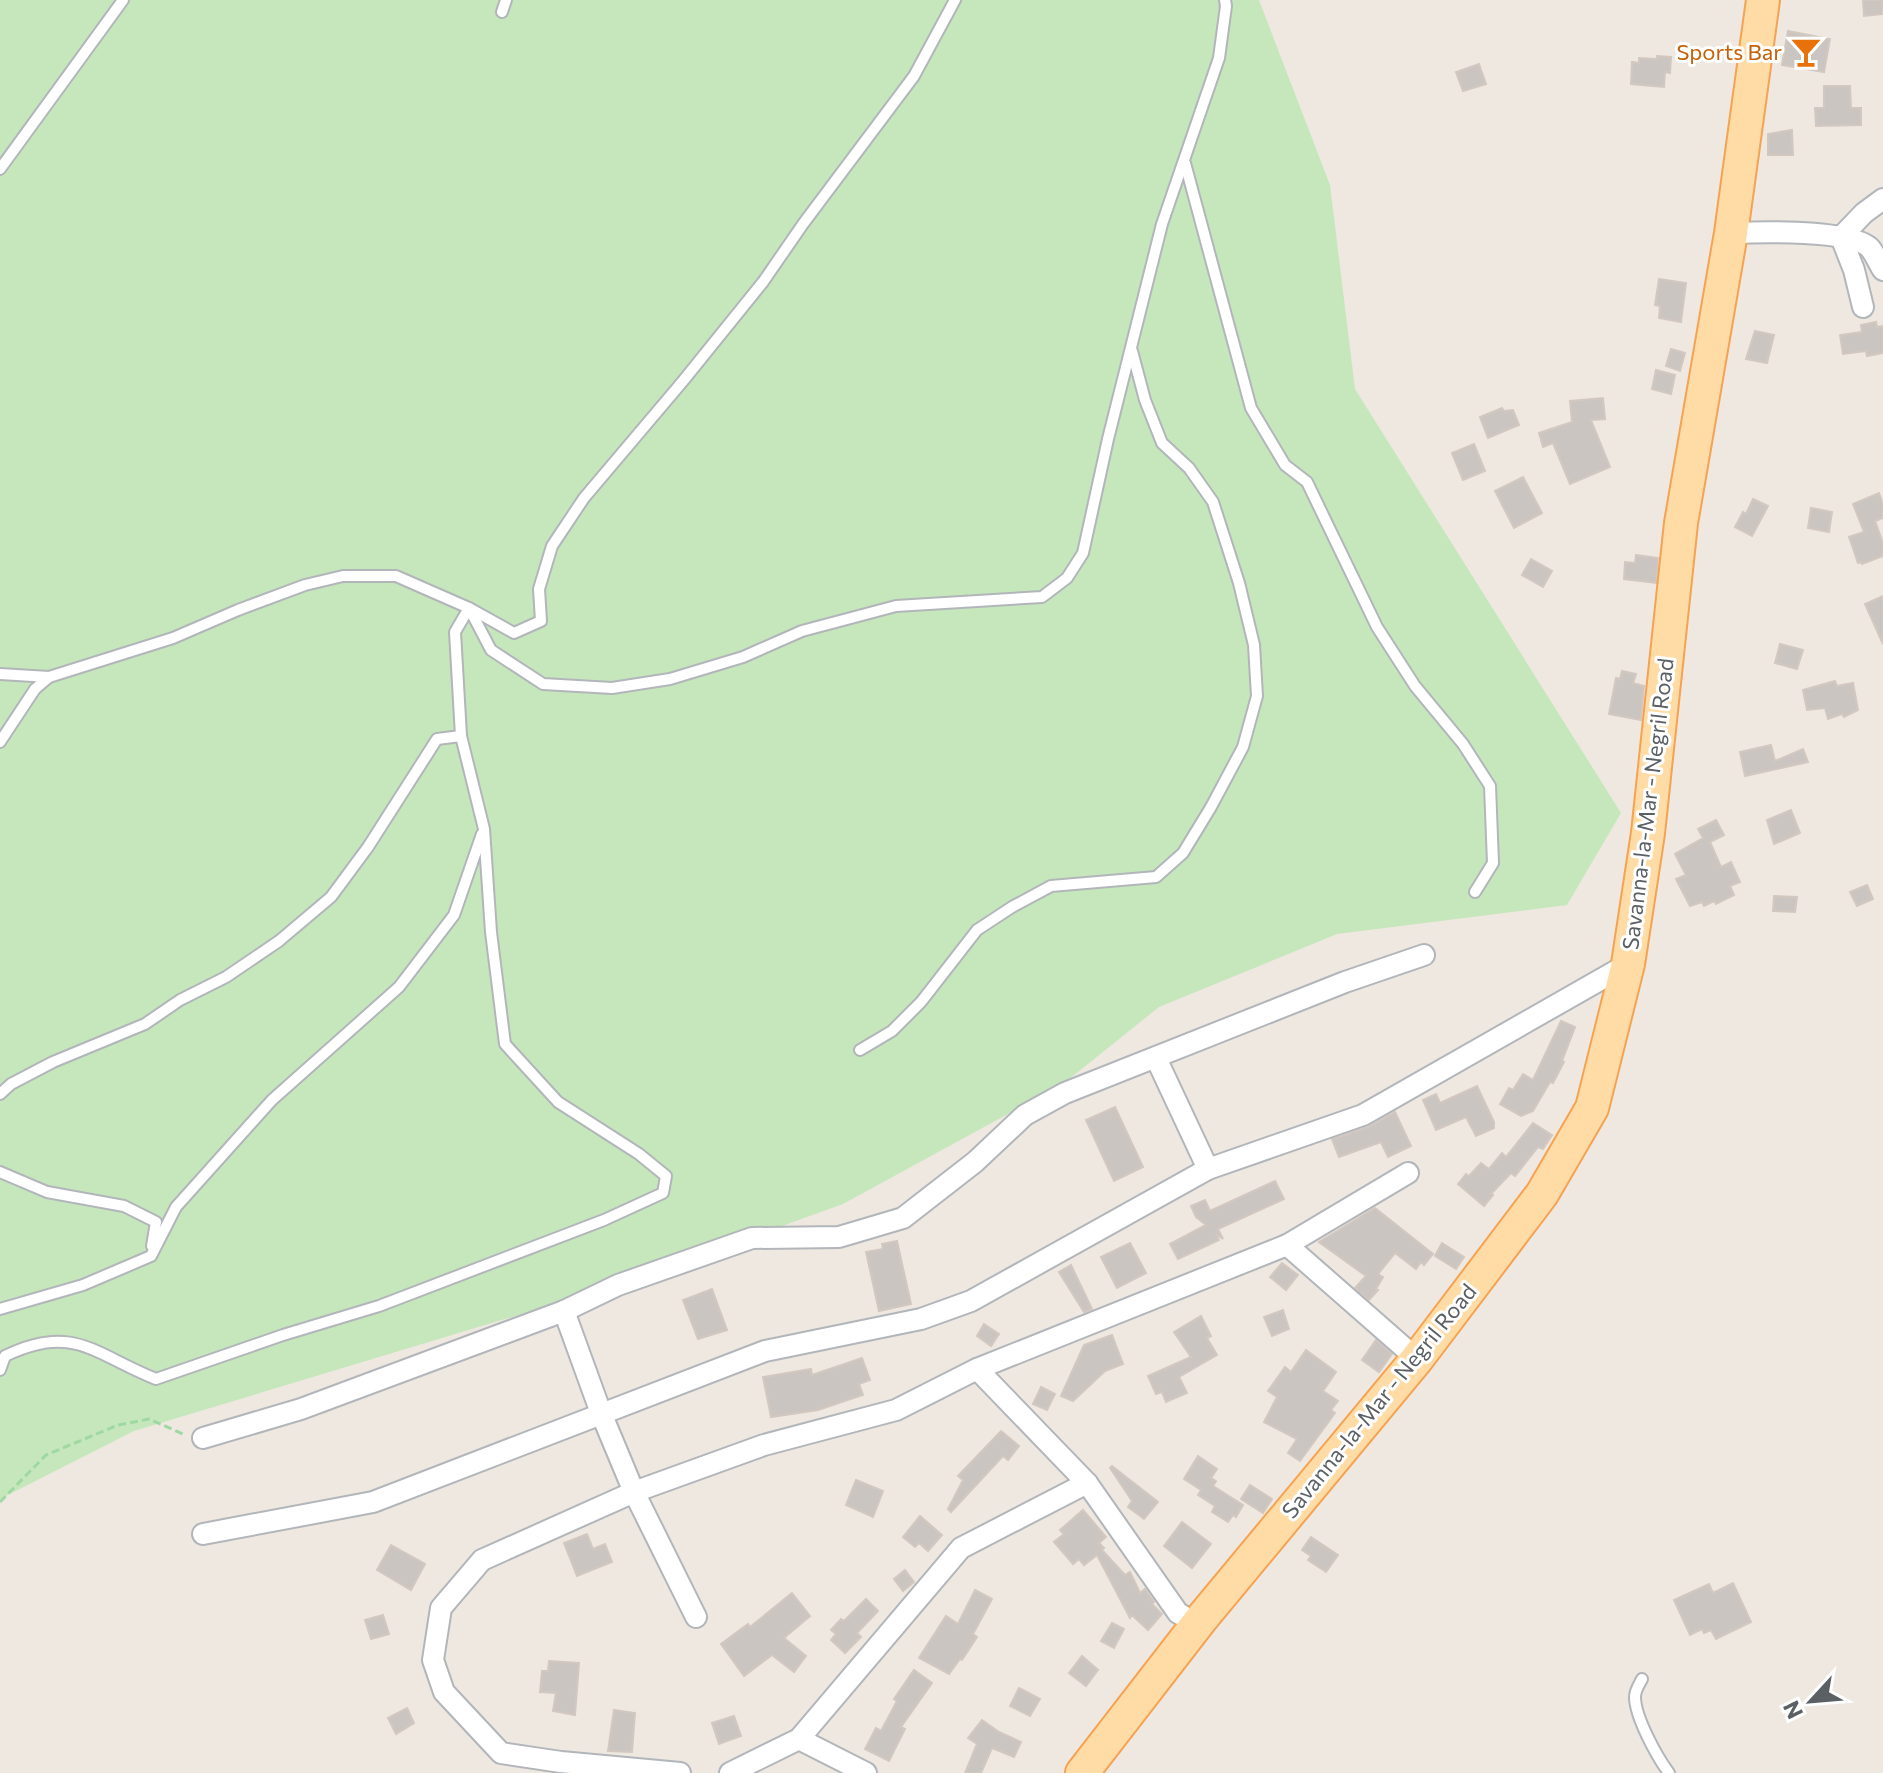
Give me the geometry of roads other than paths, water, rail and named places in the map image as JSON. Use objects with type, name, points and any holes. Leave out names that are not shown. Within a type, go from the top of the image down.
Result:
[{"type":"main road","name":"Savanna-la-Mar - Negril Road","points":[[1082,1773],[1202,1618],[1417,1359],[1542,1194],[1592,1108],[1628,964],[1648,833],[1681,523],[1731,233],[1763,0]]},
{"type":"street","points":[[1841,237],[1883,199]]},
{"type":"street","points":[[1731,233],[1841,237],[1869,246],[1883,270]]},
{"type":"street","points":[[1841,237],[1854,270],[1863,307]]},
{"type":"street","points":[[203,1438],[301,1409],[564,1311],[618,1285],[752,1238],[839,1237],[903,1218],[975,1162],[1025,1115],[1065,1093],[1345,982],[1424,955]]},
{"type":"street","points":[[203,1534],[373,1502],[765,1351],[921,1319],[971,1301],[1208,1169],[1363,1115],[1628,964]]},
{"type":"street","points":[[1156,1058],[1208,1169]]},
{"type":"street","points":[[680,1773],[501,1753],[444,1692],[433,1660],[441,1608],[482,1560],[634,1492],[764,1445],[896,1410],[977,1369],[1287,1245],[1408,1173]]},
{"type":"street","points":[[1287,1245],[1417,1359]]},
{"type":"street","points":[[564,1311],[634,1492],[696,1617]]},
{"type":"street","points":[[977,1369],[1087,1483],[1178,1613],[1187,1618],[1202,1618]]},
{"type":"street","points":[[730,1773],[799,1739],[961,1548],[1087,1483]]},
{"type":"street","points":[[799,1739],[866,1773]]},
{"type":"lane","points":[[0,169],[123,0]]},
{"type":"lane","points":[[502,12],[506,0]]},
{"type":"lane","points":[[0,674],[49,677],[173,638],[305,585],[343,576],[396,576],[469,608],[514,633],[541,621],[539,589],[552,546],[584,498],[648,425],[763,282],[914,76],[955,0]]},
{"type":"lane","points":[[469,608],[491,650],[543,684],[612,688],[670,679],[743,657],[802,631],[896,606],[1042,597],[1067,578],[1083,553],[1162,224],[1219,58],[1225,0]]},
{"type":"lane","points":[[1184,161],[1251,408],[1285,465],[1307,482],[1377,627],[1415,686],[1463,744],[1490,786],[1493,863],[1475,892]]},
{"type":"lane","points":[[860,1050],[892,1031],[921,1002],[977,930],[1012,907],[1051,886],[1156,877],[1183,853],[1243,747],[1257,696],[1254,645],[1239,583],[1213,502],[1189,468],[1162,443],[1145,400],[1132,349]]},
{"type":"lane","points":[[0,1370],[5,1356],[31,1343],[60,1340],[91,1347],[156,1379],[379,1306],[604,1220],[663,1193],[666,1176],[639,1154],[558,1102],[505,1044],[491,932],[484,829],[461,736],[455,632],[469,608]]},
{"type":"lane","points":[[0,742],[35,689],[49,677]]},
{"type":"lane","points":[[0,1094],[11,1084],[53,1062],[145,1024],[180,1000],[226,977],[279,941],[331,897],[368,847],[437,739],[461,736]]},
{"type":"lane","points":[[0,1309],[83,1285],[151,1256],[176,1207],[272,1100],[399,987],[454,915],[484,829]]},
{"type":"lane","points":[[0,1172],[47,1192],[124,1206],[156,1222],[151,1256]]},
{"type":"lane","points":[[1642,1679],[1635,1693],[1636,1706],[1659,1759],[1669,1773]]},
{"type":"place","name":"Sports Bar","points":[[1806,52]]}]
